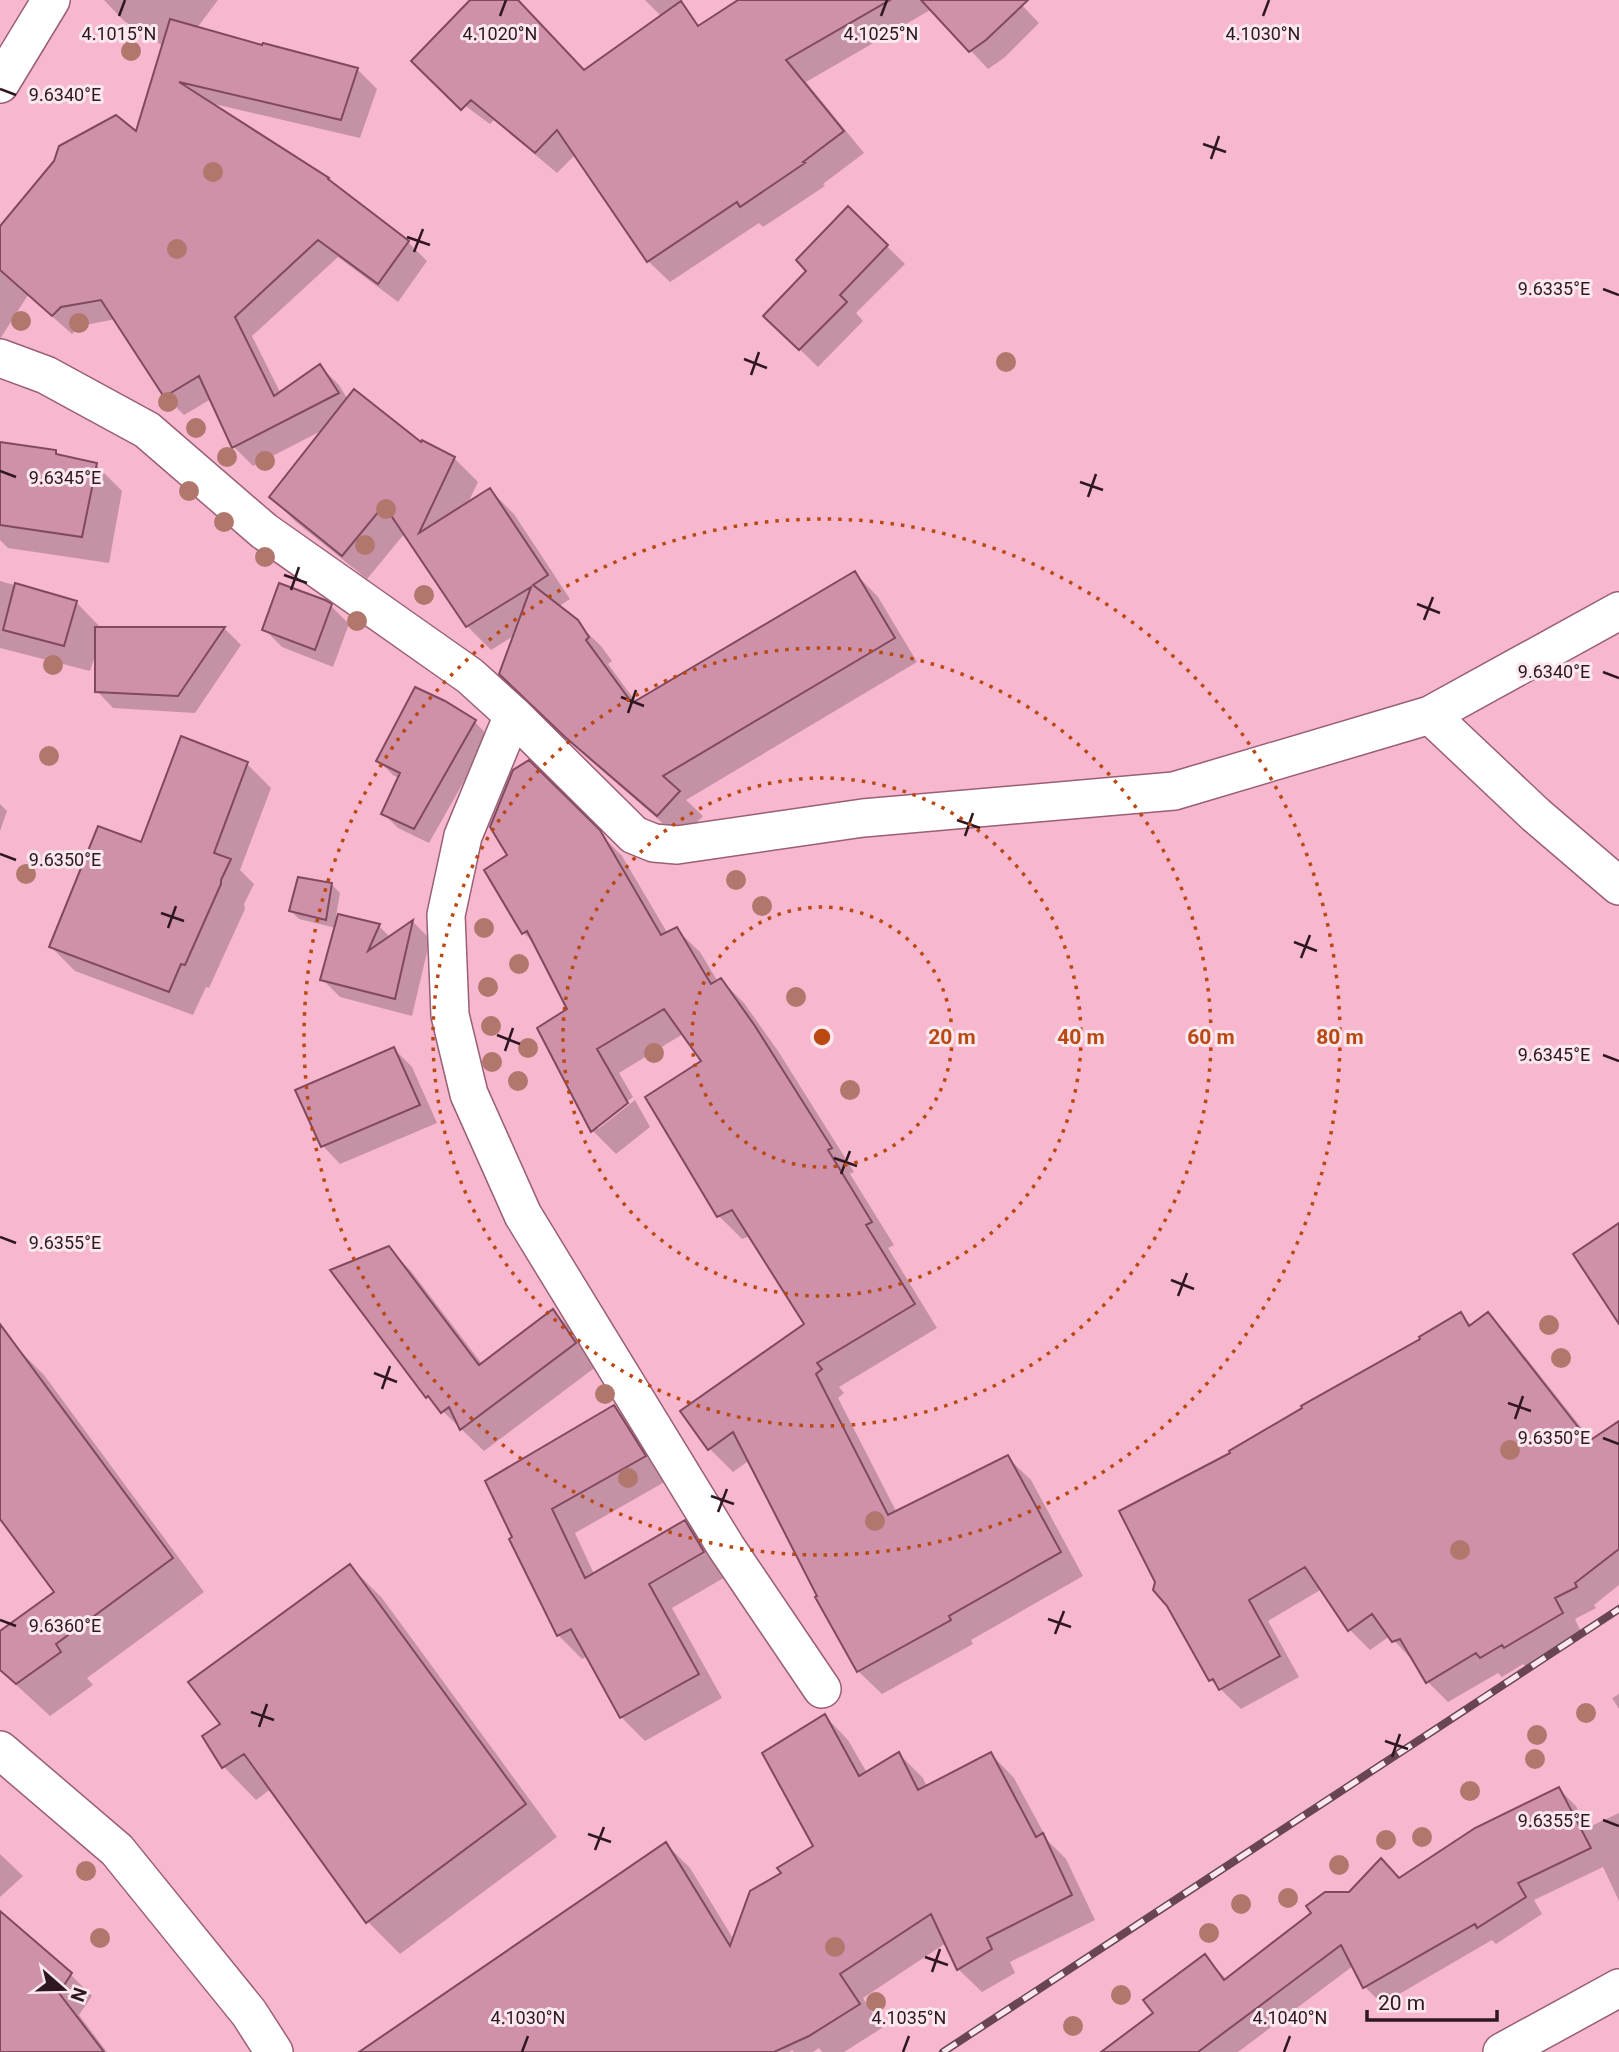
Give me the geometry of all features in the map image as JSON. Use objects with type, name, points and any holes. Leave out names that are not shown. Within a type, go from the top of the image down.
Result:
[{"type":"street","points":[[0,84],[51,0]]},
{"type":"street","points":[[0,358],[46,375],[147,430],[264,531],[470,676],[634,835],[654,843],[677,845],[863,818],[1174,791],[1430,715],[1619,611]]},
{"type":"street","points":[[513,715],[463,836],[446,915],[450,1015],[469,1094],[523,1215],[726,1547],[822,1689]]},
{"type":"street","points":[[1430,715],[1536,815],[1619,886]]},
{"type":"street","points":[[0,1750],[117,1850],[249,2013],[274,2052]]},
{"type":"street","points":[[1502,2052],[1619,1988]]},
{"type":"building","points":[[470,0],[518,0],[584,70],[681,1],[698,26],[738,0],[890,0],[786,60],[844,131],[803,162],[805,163],[740,207],[737,202],[647,262],[557,130],[535,153],[471,100],[461,110],[411,61]]},
{"type":"building","points":[[921,0],[1028,0],[986,40],[969,52]]},
{"type":"building","points":[[170,19],[358,68],[341,120],[179,82],[329,178],[409,241],[378,284],[318,240],[235,317],[274,396],[320,364],[339,393],[232,448],[199,376],[164,397],[101,300],[61,307],[52,316],[0,270],[0,226],[54,161],[59,146],[116,115],[136,131]]},
{"type":"building","points":[[848,206],[888,245],[840,295],[847,302],[799,350],[763,316],[806,271],[796,260]]},
{"type":"building","points":[[354,389],[421,442],[422,440],[455,457],[419,533],[490,488],[548,575],[533,585],[578,620],[589,637],[586,640],[632,703],[855,571],[895,638],[663,776],[680,791],[657,816],[565,737],[499,674],[531,587],[466,627],[384,505],[342,556],[269,497]]},
{"type":"building","points":[[0,442],[56,450],[56,454],[97,463],[82,537],[0,525]]},
{"type":"building","points":[[15,583],[77,601],[64,646],[3,630]]},
{"type":"building","points":[[279,583],[332,604],[315,650],[262,630]]},
{"type":"building","points":[[95,627],[225,627],[178,696],[95,692]]},
{"type":"building","points":[[415,687],[476,720],[414,829],[381,814],[400,773],[376,761]]},
{"type":"building","points":[[181,736],[248,762],[214,853],[231,859],[185,965],[181,964],[169,992],[49,947],[98,826],[141,842]]},
{"type":"building","points":[[529,760],[600,830],[661,935],[677,927],[711,984],[721,978],[755,1026],[832,1148],[828,1150],[872,1222],[866,1225],[915,1304],[817,1363],[822,1369],[816,1374],[888,1515],[1008,1455],[1061,1552],[949,1616],[951,1620],[857,1672],[815,1597],[817,1596],[733,1432],[708,1450],[680,1411],[804,1324],[732,1210],[717,1217],[645,1097],[701,1061],[664,1009],[597,1049],[628,1103],[591,1132],[537,1028],[567,1009],[527,931],[522,934],[484,870],[507,855],[490,827],[513,770]]},
{"type":"building","points":[[298,877],[332,883],[326,920],[289,911]]},
{"type":"building","points":[[338,914],[380,924],[368,951],[413,920],[395,999],[320,980]]},
{"type":"building","points":[[394,1047],[420,1105],[321,1147],[295,1090]]},
{"type":"building","points":[[1619,1223],[1619,1324],[1573,1254]]},
{"type":"building","points":[[389,1246],[479,1365],[553,1309],[576,1343],[460,1430],[449,1407],[441,1413],[428,1396],[426,1398],[330,1270]]},
{"type":"building","points":[[1461,1312],[1469,1326],[1488,1312],[1589,1441],[1619,1421],[1619,1549],[1575,1583],[1577,1587],[1555,1598],[1563,1613],[1504,1648],[1502,1645],[1480,1658],[1476,1653],[1426,1683],[1400,1639],[1392,1642],[1372,1614],[1348,1631],[1305,1567],[1249,1600],[1280,1656],[1219,1690],[1213,1679],[1209,1681],[1167,1606],[1153,1590],[1155,1582],[1119,1511],[1230,1453],[1229,1451],[1302,1408],[1301,1406],[1420,1339],[1419,1337]]},
{"type":"building","points":[[0,1324],[173,1558],[56,1644],[61,1652],[16,1684],[0,1670],[0,1631],[54,1592],[0,1519]]},
{"type":"building","points":[[614,1405],[646,1456],[552,1509],[585,1578],[685,1520],[704,1552],[649,1584],[699,1674],[620,1718],[571,1629],[557,1636],[509,1539],[512,1537],[485,1481]]},
{"type":"building","points":[[350,1564],[526,1804],[366,1923],[244,1754],[222,1768],[202,1736],[220,1724],[188,1682]]},
{"type":"building","points":[[825,1714],[859,1776],[899,1752],[918,1790],[991,1752],[1036,1837],[1043,1833],[1072,1895],[987,1938],[992,1949],[957,1970],[931,1914],[840,1974],[860,2004],[809,2036],[774,2052],[359,2052],[666,1842],[730,1946],[750,1891],[781,1873],[777,1868],[813,1846],[762,1753]]},
{"type":"building","points":[[1559,1787],[1591,1848],[1518,1883],[1526,1897],[1477,1928],[1475,1924],[1363,1988],[1341,1945],[1198,2052],[1101,2052],[1153,2013],[1143,2000],[1205,1954],[1224,1980],[1311,1913],[1306,1906],[1325,1892],[1349,1892],[1381,1858],[1399,1878],[1475,1828]]},
{"type":"building","points":[[0,1911],[72,1973],[59,1993],[104,2052],[0,2052]]},
{"type":"railway","points":[[943,2052],[1619,1609]]}]
